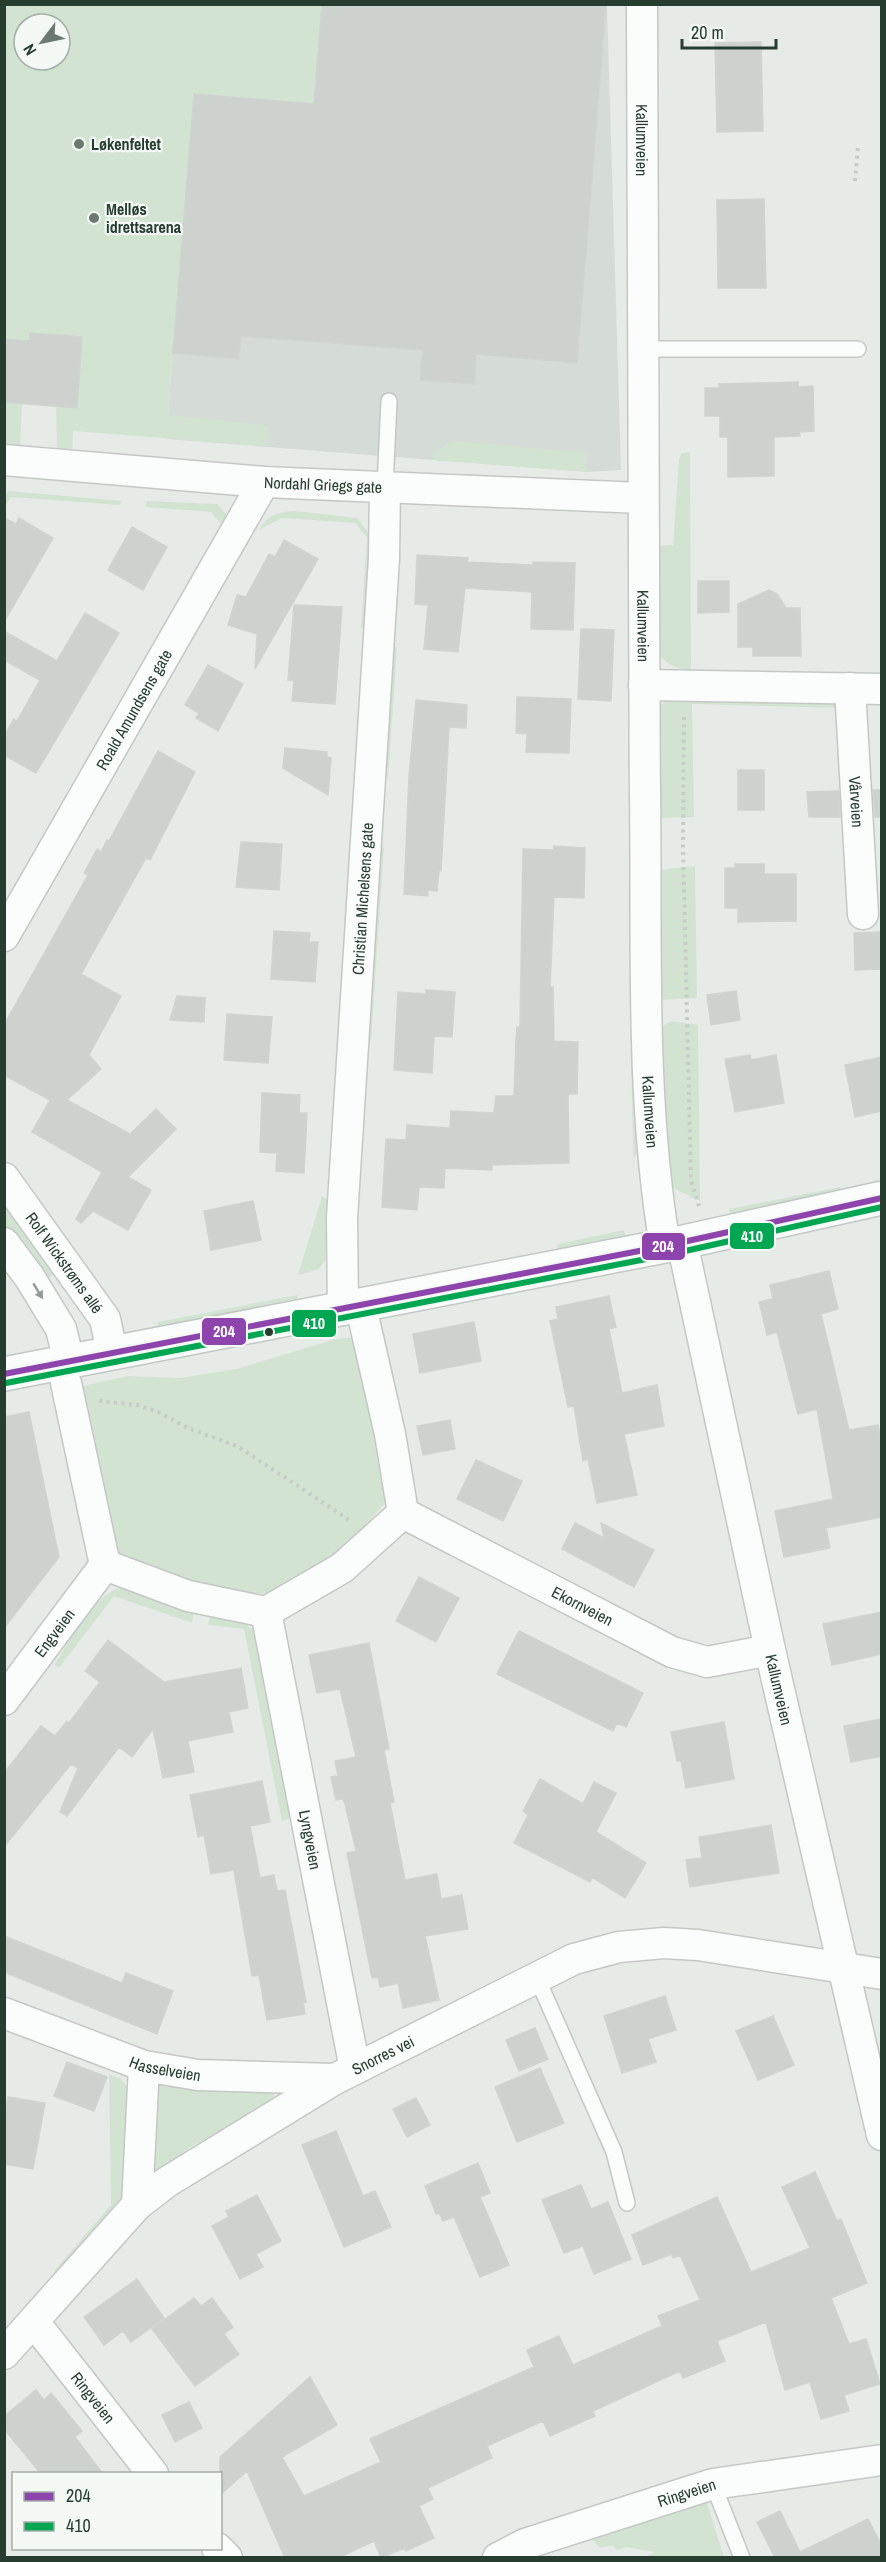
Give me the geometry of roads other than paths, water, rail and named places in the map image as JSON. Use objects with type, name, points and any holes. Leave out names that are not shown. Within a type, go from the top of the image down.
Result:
[{"type":"main road","points":[[4,1374],[69,1382],[112,1353],[673,1244],[882,1198]]},
{"type":"street","name":"Kallumveien","points":[[642,4],[641,498],[648,1019],[651,1114],[660,1215],[673,1244],[882,2135]]},
{"type":"street","name":"Nordahl Griegs gate","points":[[5,462],[264,482],[641,498]]},
{"type":"street","name":"Roald Amundsens gate","points":[[4,936],[264,482]]},
{"type":"street","name":"Christian Michelsens gate","points":[[385,487],[384,558],[342,1218],[352,1308],[387,1423],[403,1513]]},
{"type":"street","points":[[644,685],[882,689]]},
{"type":"street","name":"Vårveien","points":[[850,688],[863,914]]},
{"type":"street","name":"Rolf Wickstrøms allé","points":[[4,1178],[105,1319],[112,1353]]},
{"type":"street","points":[[4,1243],[30,1278],[61,1329],[69,1382],[105,1565],[188,1596],[266,1612],[342,1568],[403,1513]]},
{"type":"street","name":"Ekornveien","points":[[403,1513],[672,1652],[707,1662],[770,1650]]},
{"type":"street","name":"Engveien","points":[[4,1700],[105,1565]]},
{"type":"street","name":"Lyngveien","points":[[266,1612],[345,2074]]},
{"type":"street","name":"Snorres vei","points":[[4,2354],[137,2205],[167,2182],[345,2074],[574,1959],[619,1947],[664,1943],[698,1945],[844,1970]]},
{"type":"street","points":[[844,1970],[882,1974]]},
{"type":"street","name":"Hasselveien","points":[[4,2013],[144,2066],[198,2075],[345,2074]]},
{"type":"street","points":[[137,2205],[144,2066]]},
{"type":"street","name":"Ringveien","points":[[34,2322],[151,2472]]},
{"type":"street","name":"Ringveien","points":[[498,2558],[525,2544],[713,2484],[882,2460]]},
{"type":"lane","points":[[642,350],[858,349]]},
{"type":"lane","points":[[385,487],[389,400]]},
{"type":"lane","points":[[537,1978],[614,2152],[627,2203]]},
{"type":"lane","points":[[713,2484],[742,2558]]},
{"type":"place","name":"Løkenfeltet","points":[[79,144]]},
{"type":"place","name":"Melløs idrettsarena","points":[[94,218]]}]
